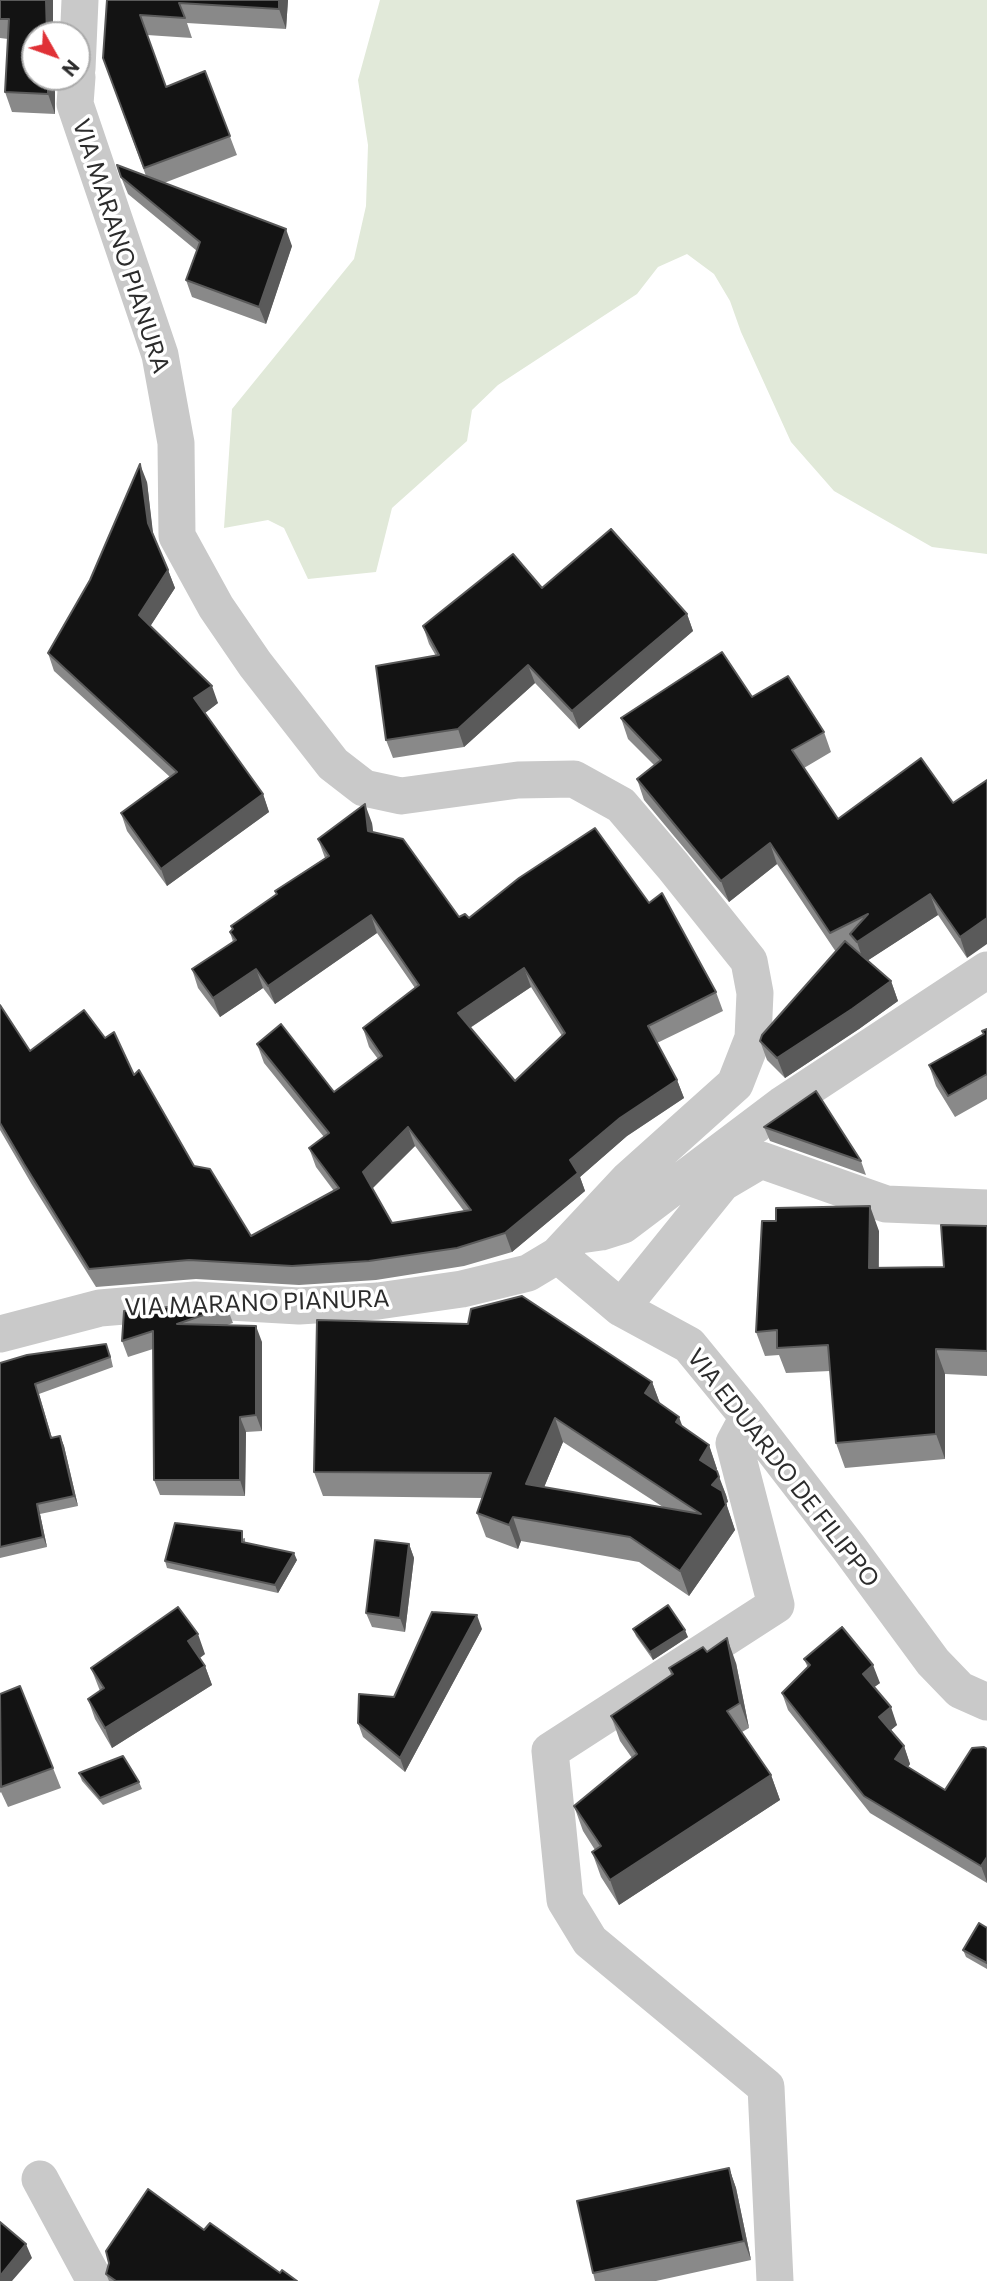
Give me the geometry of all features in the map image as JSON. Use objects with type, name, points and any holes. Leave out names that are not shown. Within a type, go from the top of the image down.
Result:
[{"type":"street","points":[[79,21],[80,0]]},
{"type":"street","name":"VIA MARANO PIANURA","points":[[0,1334],[100,1308],[195,1300],[299,1306],[378,1301],[462,1289],[528,1273],[569,1245],[629,1179],[735,1084],[753,1038],[755,993],[748,961],[621,805],[573,779],[518,780],[401,796],[364,788],[333,764],[255,664],[216,607],[177,536],[176,443],[160,355],[75,104],[76,91]]},
{"type":"street","points":[[569,1245],[623,1225],[782,1105],[987,970]]},
{"type":"street","points":[[621,1308],[722,1183],[761,1160],[886,1204],[987,1208]]},
{"type":"street","name":"VIA EDUARDO DE FILIPPO","points":[[569,1245],[621,1308],[689,1345],[849,1548],[933,1662],[960,1690],[987,1702]]},
{"type":"street","points":[[748,1417],[734,1443],[775,1605],[550,1751],[565,1899],[590,1941],[766,2087],[775,2281]]},
{"type":"street","points":[[40,2179],[95,2281]]},
{"type":"green space","points":[[380,0],[987,0],[987,554],[932,547],[834,491],[791,442],[741,332],[730,301],[714,274],[687,254],[658,267],[637,294],[498,385],[472,410],[467,441],[392,508],[376,572],[308,579],[284,528],[268,520],[224,528],[232,409],[354,259],[366,206],[368,145],[358,80]]},
{"type":"building","points":[[0,0],[46,0],[47,21],[21,21],[21,91],[48,91],[48,94],[5,92],[9,19],[0,19]]},
{"type":"building","points":[[107,0],[279,0],[279,9],[179,3],[185,18],[140,15],[166,87],[205,71],[230,136],[144,168],[103,58]]},
{"type":"building","points":[[117,165],[286,229],[259,307],[186,280],[200,242],[121,177]]},
{"type":"building","points":[[140,464],[148,523],[168,570],[139,615],[212,686],[194,698],[263,794],[161,869],[121,813],[177,772],[48,653],[90,580]]},
{"type":"building","points":[[611,529],[687,614],[572,711],[528,665],[458,729],[386,740],[376,666],[439,655],[423,626],[513,554],[542,588]]},
{"type":"building","points":[[722,652],[752,697],[788,676],[824,732],[792,750],[838,819],[921,758],[953,803],[987,780],[987,918],[960,937],[930,894],[857,942],[850,934],[868,914],[830,933],[770,843],[721,881],[637,779],[661,760],[621,718]]},
{"type":"building","points":[[365,804],[368,831],[403,839],[459,917],[465,914],[469,918],[519,878],[595,828],[649,903],[662,893],[716,992],[648,1026],[677,1080],[620,1118],[570,1160],[578,1173],[505,1233],[457,1248],[369,1261],[292,1266],[189,1260],[89,1269],[0,1123],[0,1005],[30,1051],[84,1010],[105,1038],[114,1032],[134,1075],[139,1070],[194,1166],[210,1169],[251,1236],[339,1188],[309,1148],[329,1133],[257,1044],[281,1024],[334,1092],[382,1056],[363,1028],[419,985],[371,915],[268,986],[256,969],[213,998],[192,969],[236,940],[230,932],[233,929],[231,926],[277,894],[275,891],[329,856],[318,839]],"holes":[[[524,968],[565,1033],[515,1081],[458,1013]],[[408,1127],[471,1210],[392,1223],[363,1172]]]},
{"type":"building","points":[[845,941],[891,981],[777,1058],[760,1041],[762,1035]]},
{"type":"building","points":[[987,1029],[987,1074],[948,1096],[929,1065],[984,1034],[982,1031]]},
{"type":"building","points":[[816,1091],[861,1161],[764,1127]]},
{"type":"building","points":[[870,1206],[869,1268],[944,1267],[941,1225],[987,1226],[987,1351],[936,1349],[936,1434],[836,1443],[828,1345],[777,1348],[777,1330],[756,1332],[762,1221],[776,1221],[776,1208]]},
{"type":"building","points":[[522,1296],[652,1382],[645,1393],[679,1417],[676,1422],[709,1445],[700,1460],[717,1471],[719,1477],[712,1485],[722,1491],[726,1505],[680,1571],[630,1537],[513,1517],[509,1525],[477,1513],[491,1473],[314,1472],[317,1320],[468,1324],[471,1309]],"holes":[[[555,1418],[701,1514],[526,1484]]]},
{"type":"building","points":[[190,1305],[227,1307],[177,1324],[256,1326],[256,1415],[240,1417],[240,1480],[154,1480],[153,1331],[122,1341],[124,1311]]},
{"type":"building","points":[[106,1344],[110,1357],[35,1384],[51,1438],[60,1436],[74,1496],[37,1504],[43,1537],[0,1547],[0,1363],[27,1355]]},
{"type":"building","points":[[175,1523],[242,1531],[242,1542],[294,1553],[275,1585],[165,1561]]},
{"type":"building","points":[[375,1540],[409,1544],[400,1618],[366,1613]]},
{"type":"building","points":[[668,1605],[685,1630],[650,1652],[633,1629]]},
{"type":"building","points":[[178,1607],[198,1634],[188,1641],[205,1666],[105,1728],[88,1699],[104,1688],[91,1668]]},
{"type":"building","points":[[432,1612],[477,1615],[400,1758],[358,1723],[359,1694],[394,1697]]},
{"type":"building","points":[[842,1627],[873,1665],[863,1674],[891,1707],[879,1717],[904,1746],[895,1759],[945,1790],[972,1748],[987,1749],[987,1857],[981,1866],[864,1796],[782,1693],[810,1665],[804,1659]]},
{"type":"building","points":[[727,1638],[740,1703],[727,1711],[771,1775],[610,1880],[592,1852],[601,1846],[574,1806],[637,1754],[611,1716],[673,1674],[669,1668],[703,1647],[707,1652]]},
{"type":"building","points":[[20,1686],[53,1768],[1,1787],[0,1694]]},
{"type":"building","points":[[123,1756],[139,1782],[100,1798],[79,1773]]},
{"type":"building","points":[[979,1923],[987,1928],[987,1963],[963,1950]]},
{"type":"building","points":[[729,2168],[744,2241],[593,2273],[577,2201]]},
{"type":"building","points":[[148,2189],[204,2230],[210,2223],[280,2273],[282,2270],[297,2281],[116,2281],[106,2274],[109,2263],[106,2251]]},
{"type":"building","points":[[0,2222],[26,2244],[0,2276]]}]
